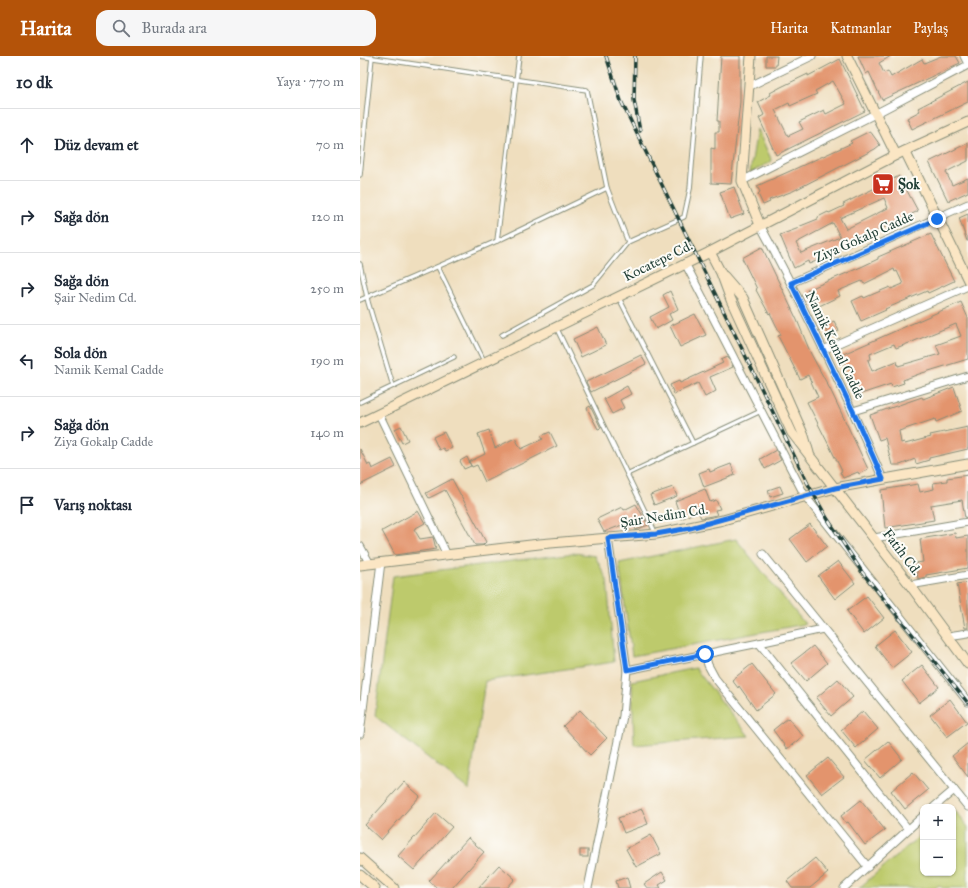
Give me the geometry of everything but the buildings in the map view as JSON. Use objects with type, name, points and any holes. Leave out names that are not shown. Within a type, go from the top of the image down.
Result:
[{"type":"street","points":[[751,56],[742,181],[760,225]]},
{"type":"street","points":[[750,86],[812,56]]},
{"type":"street","points":[[847,56],[896,155]]},
{"type":"street","points":[[742,181],[875,114],[968,64],[964,56]]},
{"type":"street","name":"Kocatepe Cd.","points":[[360,424],[710,252],[896,155],[968,122]]},
{"type":"street","points":[[905,151],[968,280]]},
{"type":"street","name":"Ziya Gokalp Cadde","points":[[791,283],[968,204]]},
{"type":"street","name":"Namik Kemal Cadde","points":[[760,225],[791,283],[853,411],[883,479]]},
{"type":"street","name":"Fatih Cd.","points":[[710,252],[722,273],[744,298],[804,436],[811,460],[874,538],[968,664]]},
{"type":"street","points":[[685,263],[805,496],[968,702]]},
{"type":"street","points":[[823,350],[968,286]]},
{"type":"street","points":[[853,411],[968,376]]},
{"type":"street","points":[[379,414],[447,555]]},
{"type":"street","name":"Şair Nedim Cd.","points":[[360,565],[656,534],[723,520],[835,488],[968,464]]},
{"type":"street","points":[[874,538],[968,522]]},
{"type":"street","points":[[588,888],[623,716],[627,670],[608,538]]},
{"type":"street","points":[[360,546],[370,564]]},
{"type":"street","points":[[763,554],[968,807]]},
{"type":"street","points":[[360,734],[380,562]]},
{"type":"street","points":[[910,585],[968,575]]},
{"type":"street","points":[[627,670],[823,629]]},
{"type":"street","points":[[948,636],[968,633]]},
{"type":"street","points":[[759,643],[908,829]]},
{"type":"street","points":[[705,654],[708,665],[715,678],[868,867]]},
{"type":"street","points":[[938,804],[954,790]]},
{"type":"street","points":[[844,888],[920,819]]},
{"type":"street","points":[[360,858],[394,888]]},
{"type":"street","points":[[360,875],[375,888]]},
{"type":"lane","points":[[360,56],[586,90],[607,188],[628,242]]},
{"type":"lane","points":[[497,242],[519,56]]},
{"type":"lane","points":[[502,335],[593,285],[628,242],[684,217],[690,189],[701,56]]},
{"type":"lane","points":[[360,175],[372,57]]},
{"type":"lane","points":[[360,300],[497,242],[607,188]]},
{"type":"lane","points":[[360,264],[367,296],[393,386]]},
{"type":"lane","points":[[438,267],[485,363]]},
{"type":"lane","points":[[619,297],[693,443]]},
{"type":"lane","points":[[556,328],[656,534]]},
{"type":"lane","points":[[360,402],[454,357]]},
{"type":"lane","points":[[627,474],[761,411]]},
{"type":"green space","points":[[757,129],[772,161],[750,173]]},
{"type":"green space","points":[[736,539],[805,624],[632,656],[619,563]]},
{"type":"green space","points":[[575,553],[595,556],[607,580],[614,662],[485,681],[469,790],[375,716],[393,576]]},
{"type":"green space","points":[[695,668],[749,736],[634,745],[632,681]]},
{"type":"green space","points":[[956,812],[968,827],[968,888],[942,888],[939,885],[935,888],[859,888],[920,836],[920,876],[956,876]]},
{"type":"railway","points":[[606,56],[621,101],[808,484],[827,518],[862,572],[968,703]]},
{"type":"railway","points":[[635,56],[634,100],[640,131]]},
{"type":"place","name":"Şok","points":[[883,184]]},
{"type":"route","points":[[705,654],[627,670],[608,538],[656,534],[690,528],[835,488],[883,479],[853,411],[791,283],[937,219]]}]
